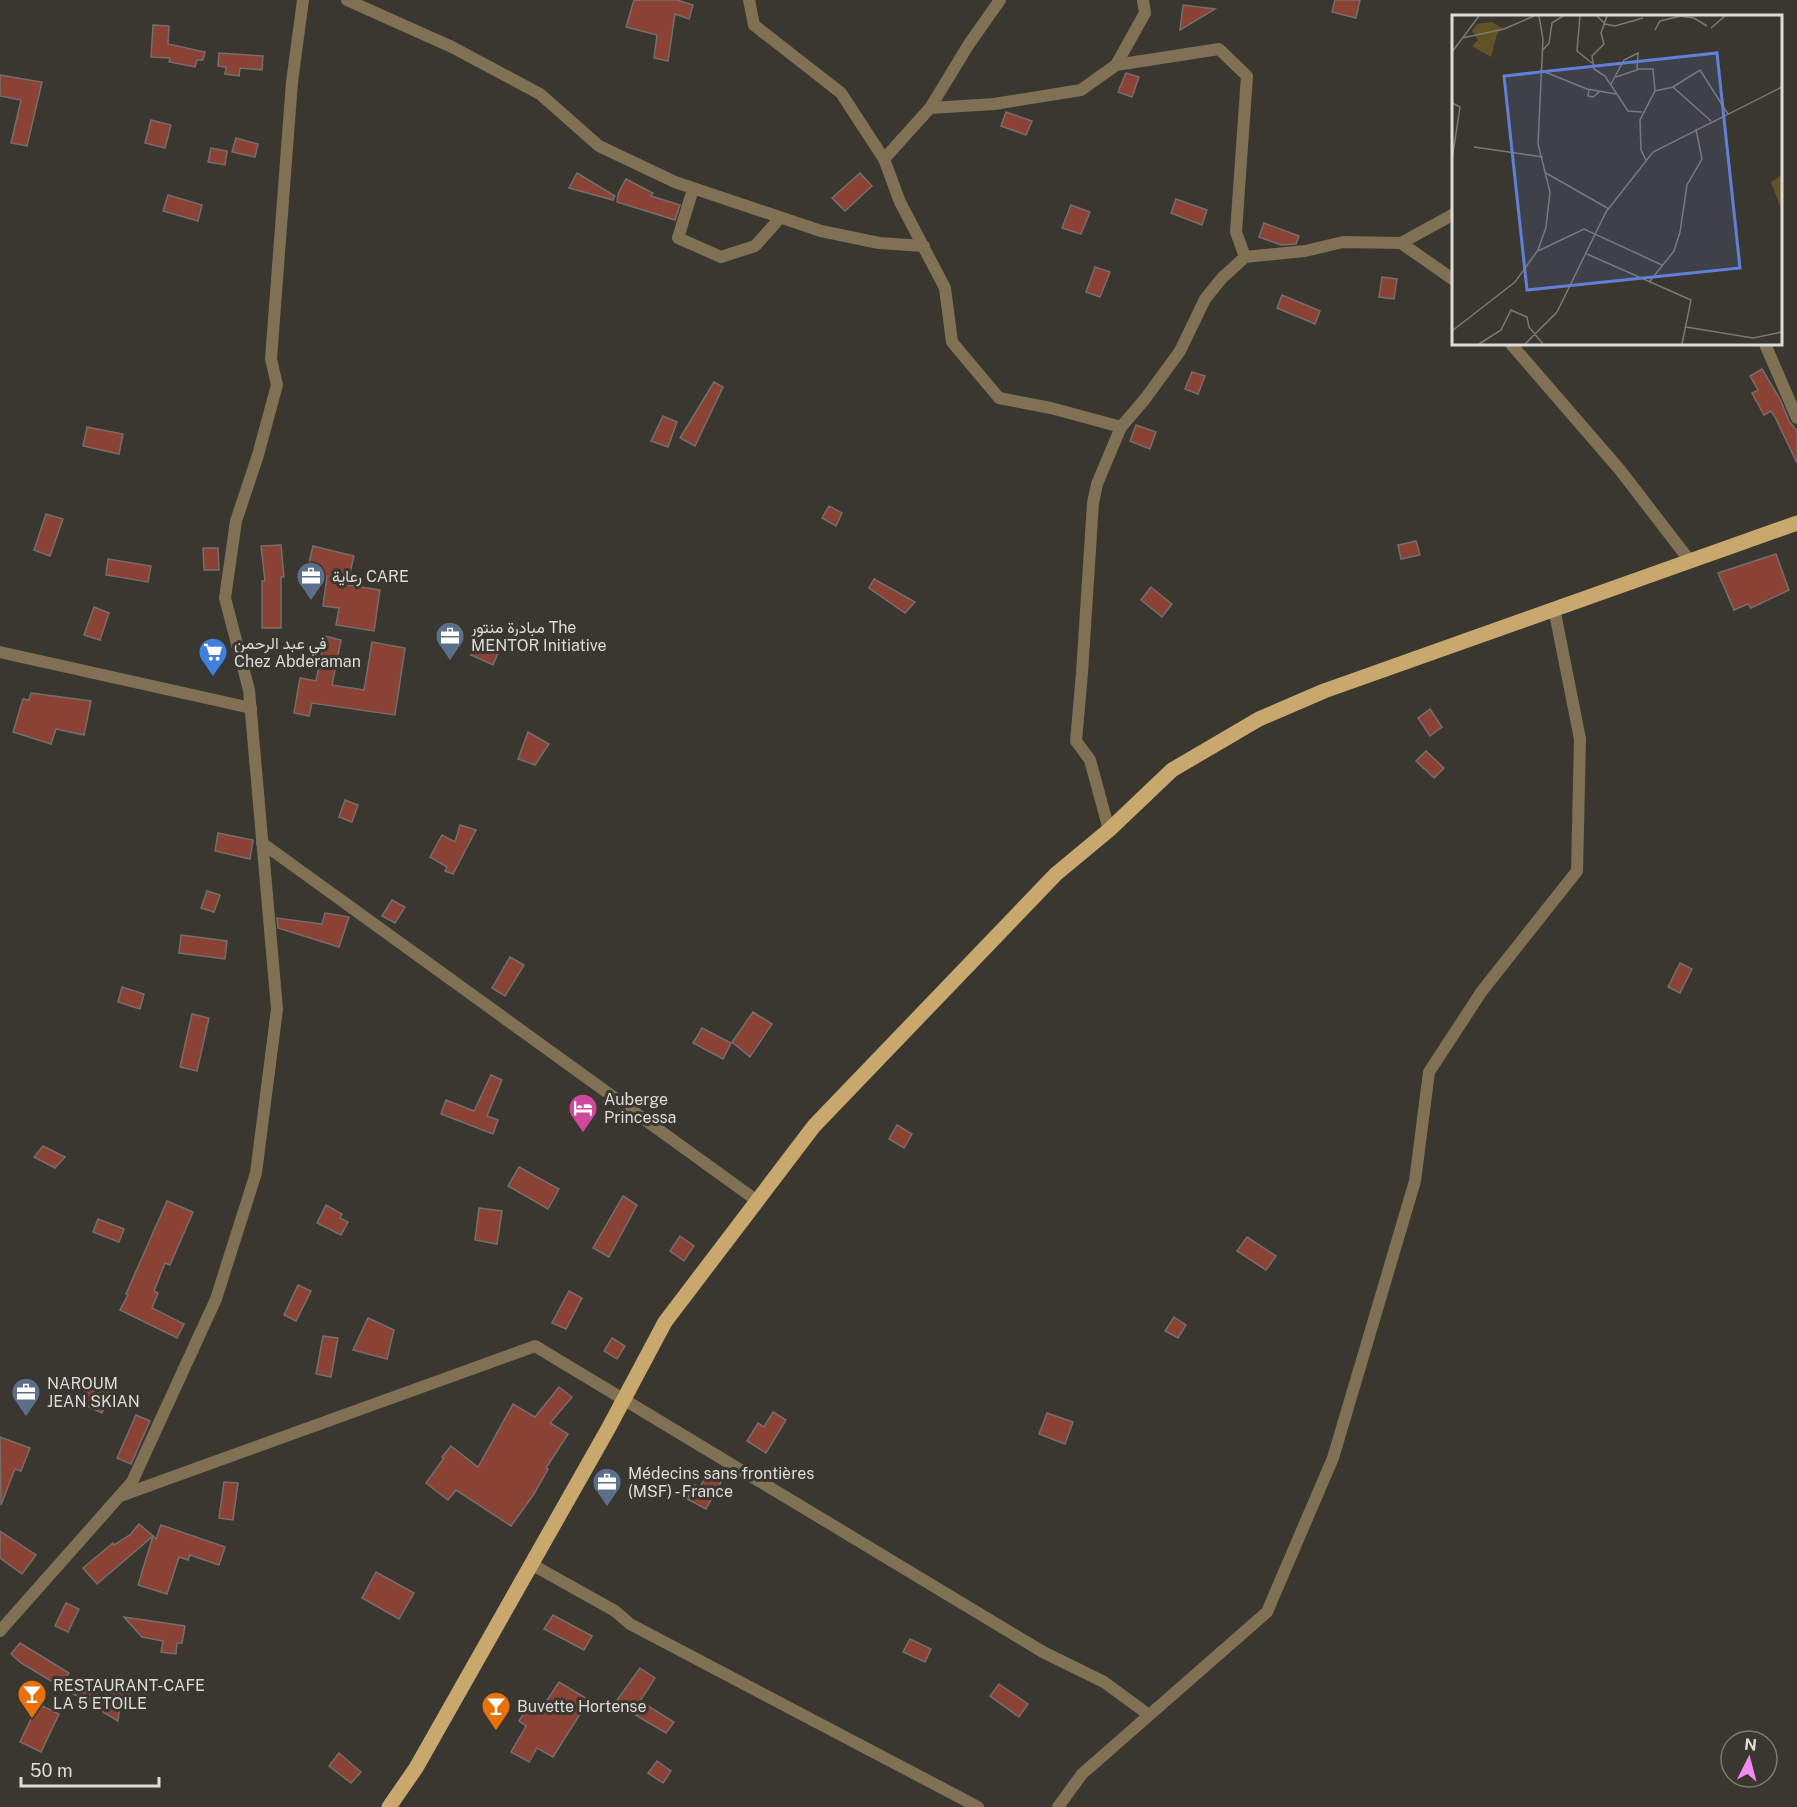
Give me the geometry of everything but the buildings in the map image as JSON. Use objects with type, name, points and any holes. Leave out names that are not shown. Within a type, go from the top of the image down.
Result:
[{"type":"main road","points":[[389,1807],[416,1768],[664,1322],[814,1126],[1056,874],[1109,830],[1172,770],[1259,719],[1324,691],[1797,523]]},
{"type":"street","points":[[0,1631],[132,1482],[216,1299],[256,1173],[277,1009],[249,690],[225,598],[236,521],[258,455],[277,384],[271,359],[292,82],[303,0]]},
{"type":"street","points":[[347,0],[452,47],[540,94],[599,146],[675,182],[821,231],[879,243],[924,246]]},
{"type":"street","points":[[748,0],[754,25],[841,93],[884,159],[900,202],[945,288],[952,342],[999,398],[1051,408],[1121,427]]},
{"type":"street","points":[[884,159],[930,108],[969,44],[1000,0]]},
{"type":"street","points":[[930,108],[994,104],[1081,90],[1116,65],[1144,13],[1143,0]]},
{"type":"street","points":[[1116,65],[1219,49],[1247,76],[1236,232],[1245,257]]},
{"type":"street","points":[[693,189],[678,238],[721,257],[755,246],[780,218]]},
{"type":"street","points":[[1109,830],[1090,760],[1076,741],[1093,503],[1097,484],[1121,427],[1180,351],[1204,299],[1245,257],[1305,251],[1343,242],[1401,243],[1452,215]]},
{"type":"street","points":[[1401,243],[1452,279]]},
{"type":"street","points":[[1512,345],[1620,470],[1689,561]]},
{"type":"street","points":[[1765,345],[1797,418]]},
{"type":"street","points":[[1058,1807],[1082,1774],[1267,1612],[1333,1458],[1414,1182],[1429,1072],[1482,991],[1577,871],[1580,739],[1554,608]]},
{"type":"street","points":[[0,652],[251,708]]},
{"type":"street","points":[[262,843],[756,1200]]},
{"type":"street","points":[[119,1497],[535,1346],[1043,1652],[1104,1682],[1149,1715]]},
{"type":"street","points":[[531,1564],[615,1611],[630,1624],[978,1807]]},
{"type":"place","name":"رعاية CARE","points":[[311,602]]},
{"type":"place","name":"مبادرة منتور The MENTOR Initiative","points":[[450,662]]},
{"type":"place","name":"في عبد الرحمن Chez Abderaman","points":[[213,678]]},
{"type":"place","name":"Auberge Princessa","points":[[583,1134]]},
{"type":"place","name":"NAROUM JEAN SKIAN","points":[[26,1418]]},
{"type":"place","name":"Médecins sans frontières (MSF) - France","points":[[607,1508]]},
{"type":"place","name":"RESTAURANT-CAFE LA 5 ETOILE","points":[[32,1720]]},
{"type":"place","name":"Buvette Hortense","points":[[496,1732]]}]
